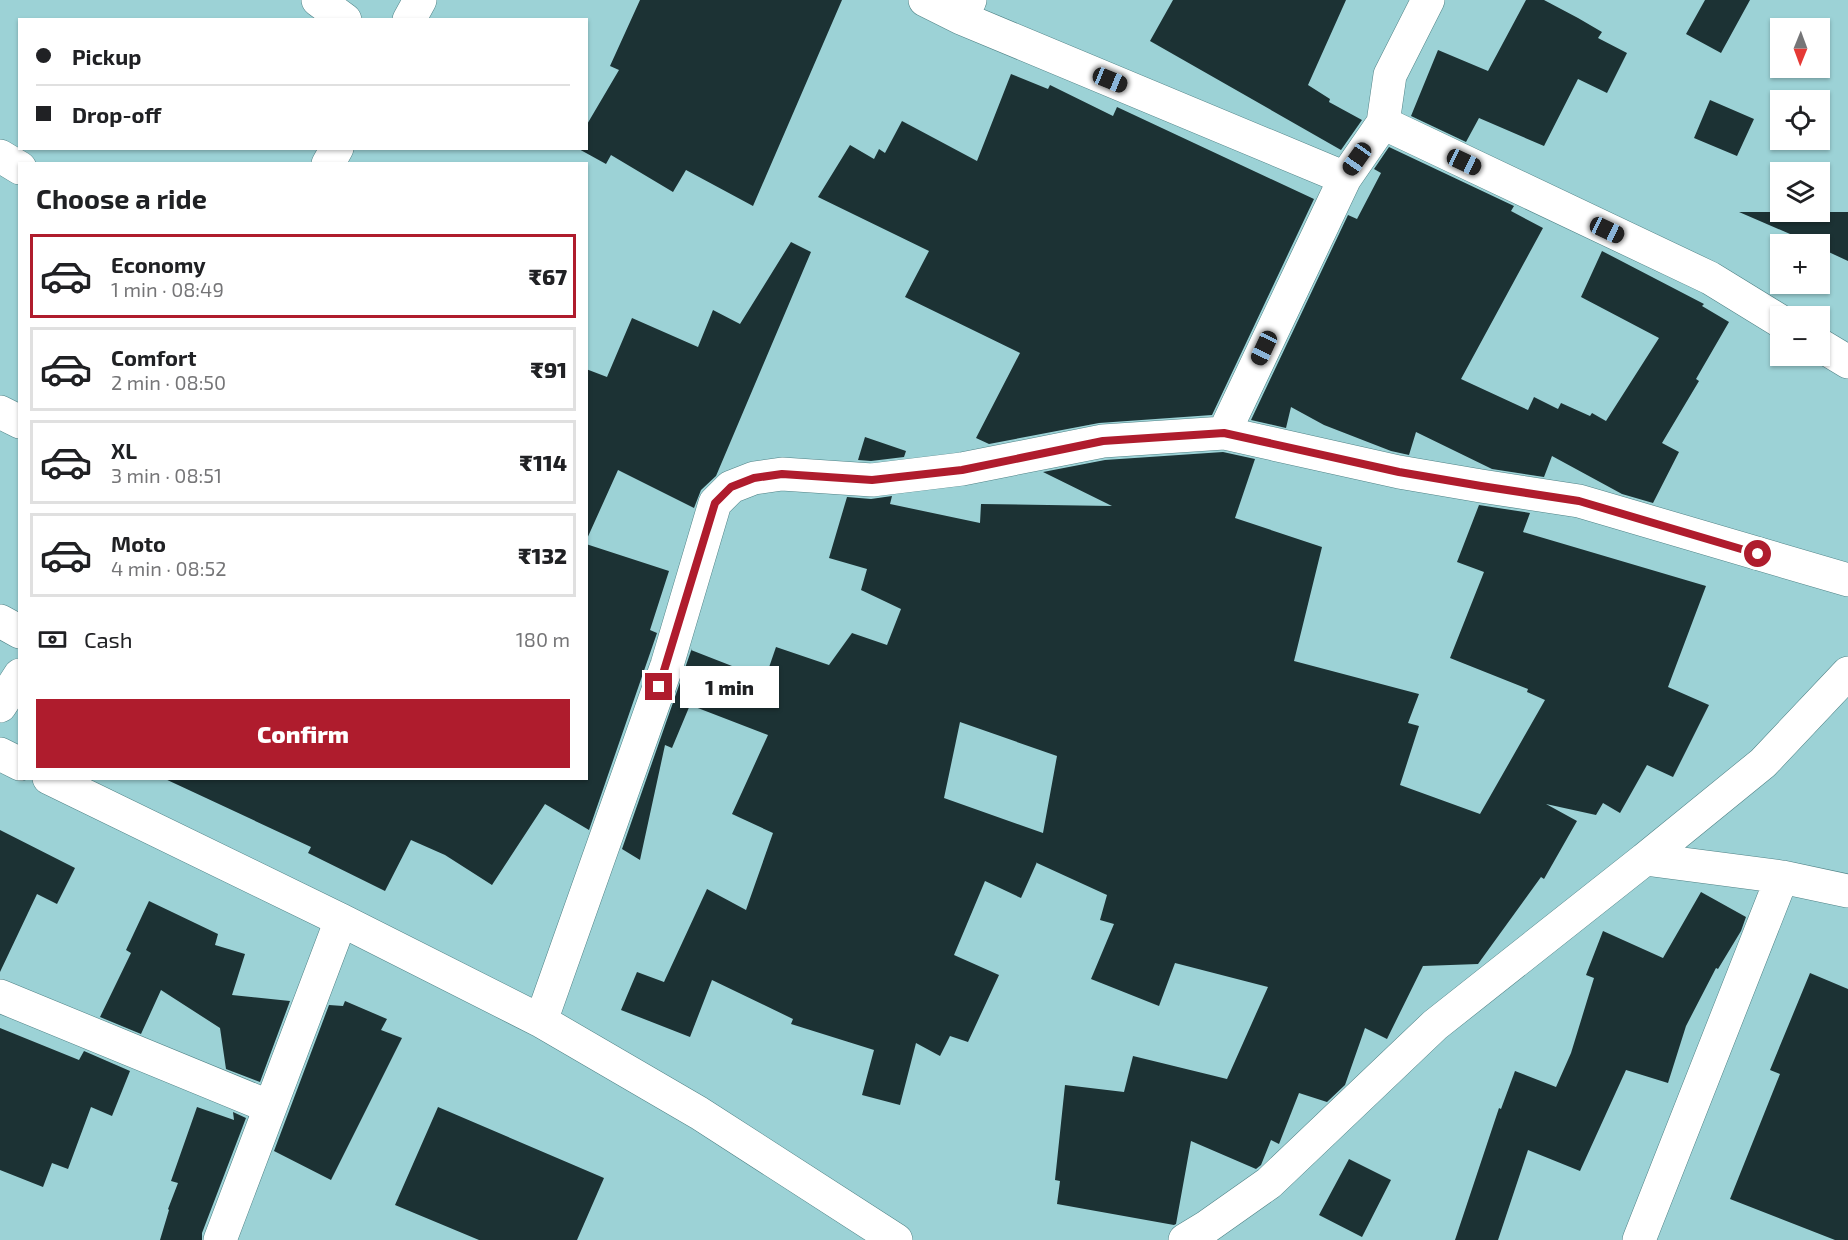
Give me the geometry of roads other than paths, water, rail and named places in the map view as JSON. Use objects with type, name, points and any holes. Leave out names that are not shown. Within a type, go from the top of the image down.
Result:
[{"type":"street","points":[[318,0],[342,18]]},
{"type":"street","points":[[410,18],[420,0]]},
{"type":"street","points":[[926,0],[965,9],[1345,178]]},
{"type":"street","points":[[1224,433],[1345,178],[1383,123],[1390,75],[1428,0]]},
{"type":"street","points":[[1383,123],[1710,278],[1770,315]]},
{"type":"street","points":[[0,156],[18,167]]},
{"type":"street","points":[[1830,351],[1848,362]]},
{"type":"street","points":[[0,412],[18,421]]},
{"type":"street","points":[[541,1022],[667,665],[715,503],[731,487],[754,478],[782,474],[872,480],[962,470],[1103,441],[1224,433],[1399,472],[1579,501],[1848,580]]},
{"type":"street","points":[[0,621],[18,631]]},
{"type":"street","points":[[1185,1240],[1269,1183],[1435,1025],[1645,860],[1763,763],[1848,673]]},
{"type":"street","points":[[0,706],[18,678]]},
{"type":"street","points":[[0,754],[18,763]]},
{"type":"street","points":[[54,780],[341,920],[541,1022],[699,1113],[896,1240]]},
{"type":"street","points":[[1645,860],[1782,878],[1848,891]]},
{"type":"street","points":[[1639,1240],[1782,878]]},
{"type":"street","points":[[220,1240],[341,920]]},
{"type":"street","points":[[0,996],[270,1107]]}]
